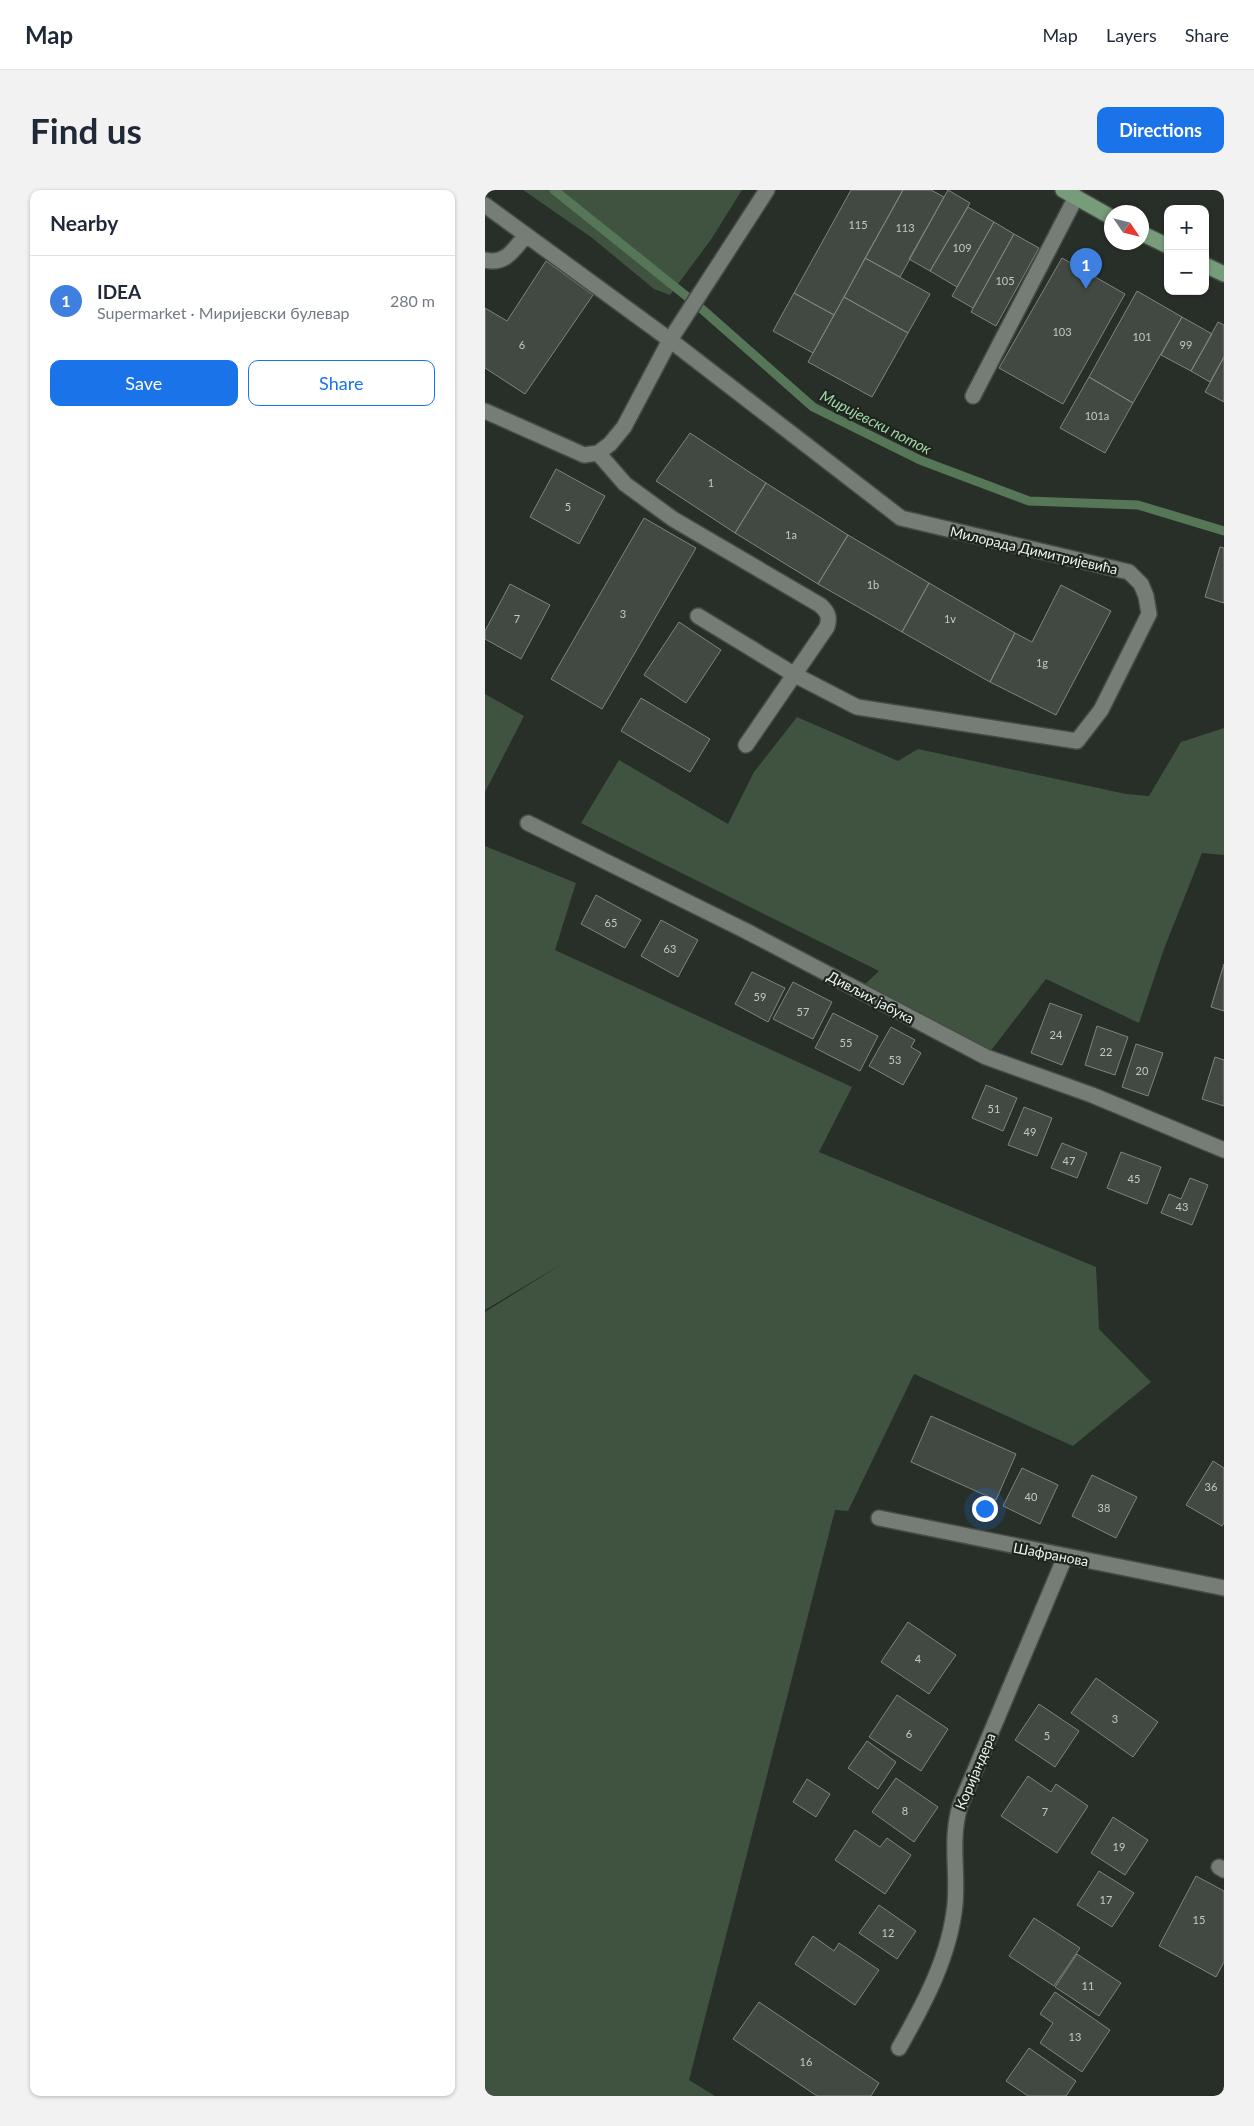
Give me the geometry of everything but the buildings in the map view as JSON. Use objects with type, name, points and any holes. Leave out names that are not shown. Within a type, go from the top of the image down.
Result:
[{"type":"main road","points":[[1069,193],[1104,213]]},
{"type":"main road","points":[[1149,237],[1164,244]]},
{"type":"main road","points":[[1209,267],[1224,274]]},
{"type":"street","points":[[485,411],[584,456],[598,453],[610,444],[624,427],[670,340],[767,190]]},
{"type":"street","points":[[973,396],[1069,193]]},
{"type":"street","points":[[485,205],[670,340]]},
{"type":"street","points":[[485,260],[498,262],[506,258],[526,235]]},
{"type":"street","name":"Милорада Димитријевића","points":[[670,340],[901,518],[1129,572],[1141,584],[1146,596],[1149,614],[1101,710],[1077,741],[857,707],[795,675],[698,616]]},
{"type":"street","points":[[598,453],[625,484],[673,520],[826,611],[829,619],[827,627],[746,745]]},
{"type":"street","name":"Дивљих јабука","points":[[528,823],[746,931],[986,1057],[1092,1096],[1224,1150]]},
{"type":"street","name":"Шафранова","points":[[879,1518],[1224,1588]]},
{"type":"street","name":"Коријандера","points":[[899,2048],[924,2003],[947,1947],[955,1901],[953,1842],[959,1806],[1065,1557]]},
{"type":"green space","points":[[523,190],[742,190],[712,238],[670,295],[654,289],[591,237]]},
{"type":"green space","points":[[485,694],[524,716],[485,792]]},
{"type":"green space","points":[[797,717],[898,761],[918,749],[1126,794],[1149,796],[1181,742],[1224,728],[1224,855],[1202,853],[1164,949],[1139,1023],[1046,979],[986,1057],[859,990],[879,971],[581,823],[619,760],[728,824],[754,772]]},
{"type":"green space","points":[[485,846],[576,883],[555,950],[852,1087],[819,1152],[1096,1267],[1099,1329],[1151,1382],[1073,1446],[914,1374],[848,1511],[835,1510],[689,2080],[715,2096],[485,2096],[485,1312],[565,1262],[485,1310]]},
{"type":"waterway","name":"Миријевски поток","points":[[554,190],[695,303],[813,407],[920,460],[1029,501],[1138,505],[1224,531]]},
{"type":"place","name":"IDEA","points":[[1086,289]]}]
